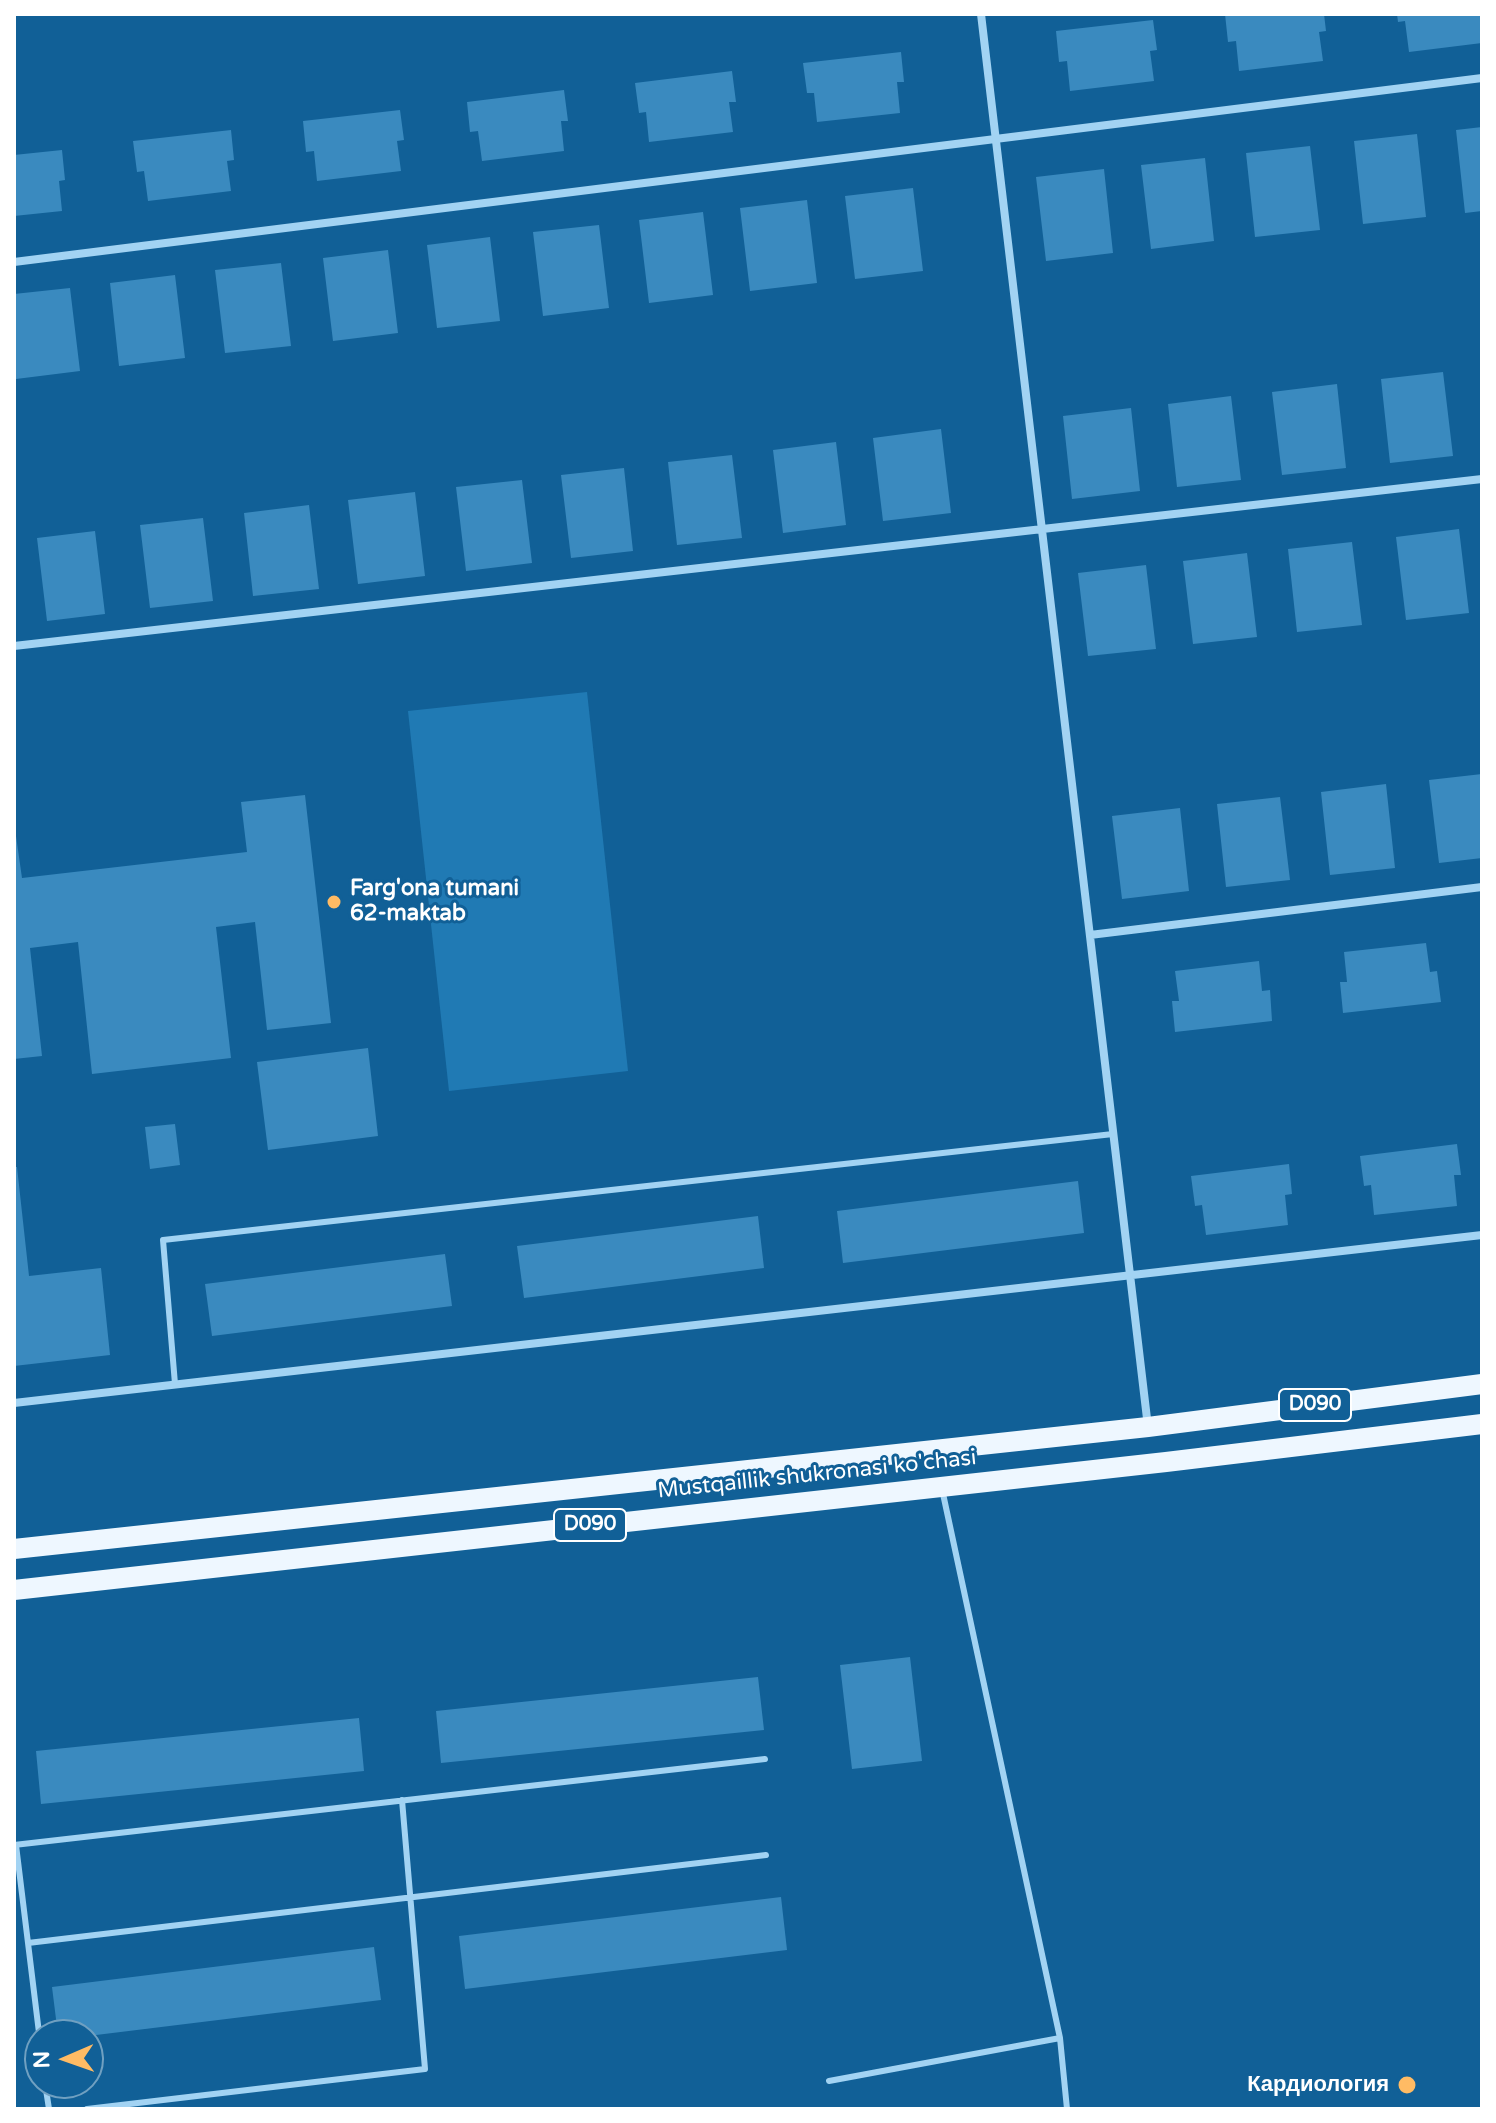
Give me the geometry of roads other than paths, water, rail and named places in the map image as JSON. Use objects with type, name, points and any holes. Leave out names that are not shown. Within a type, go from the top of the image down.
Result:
[{"type":"main road","name":"Mustqaillik shukronasi ko'chasi","points":[[14,1549],[1148,1427],[1482,1384]]},
{"type":"main road","name":"Mustqaillik shukronasi ko'chasi","points":[[14,1590],[1482,1424]]},
{"type":"street","points":[[981,14],[1148,1427]]},
{"type":"street","points":[[14,262],[1482,78]]},
{"type":"street","points":[[14,646],[1482,479]]},
{"type":"street","points":[[1090,935],[1482,887]]},
{"type":"street","points":[[14,1403],[1482,1235]]},
{"type":"lane","points":[[175,1384],[163,1240],[1113,1134]]},
{"type":"lane","points":[[942,1485],[1060,2038],[1067,2109]]},
{"type":"lane","points":[[37,2019],[15,1845],[765,1759]]},
{"type":"lane","points":[[87,2109],[425,2069],[402,1800]]},
{"type":"lane","points":[[28,1943],[766,1855]]},
{"type":"lane","points":[[829,2081],[1060,2038]]},
{"type":"place","name":"Farg'ona tumani 62-maktab","points":[[334,902]]},
{"type":"place","name":"Кардиология","points":[[1407,2085]]}]
